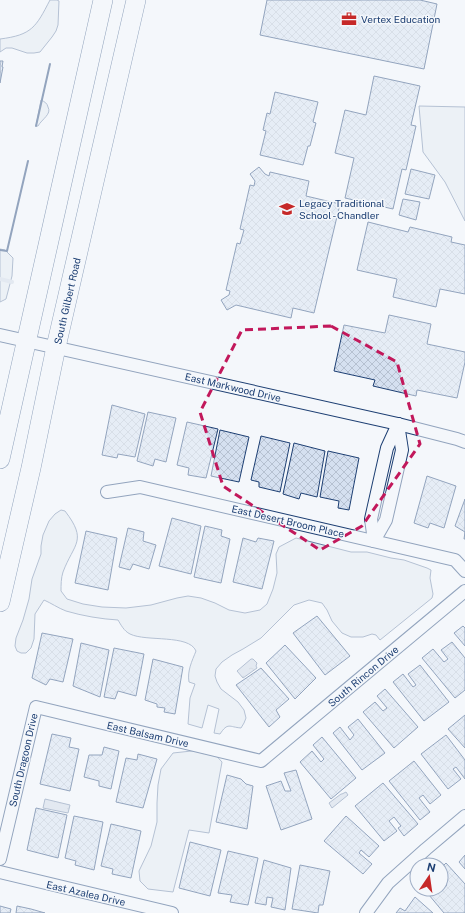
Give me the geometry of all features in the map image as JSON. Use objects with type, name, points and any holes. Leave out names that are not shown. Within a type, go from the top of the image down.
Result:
[{"type":"main road","points":[[0,459],[103,0]]},
{"type":"main road","name":"South Gilbert Road","points":[[0,602],[31,468],[56,347],[136,0]]},
{"type":"street","name":"East Markwood Drive","points":[[0,335],[398,424],[465,442]]},
{"type":"street","points":[[374,541],[371,519],[387,448],[398,424]]},
{"type":"street","name":"East Desert Broom Place","points":[[107,492],[140,487],[455,560],[465,571]]},
{"type":"street","name":"South Rincon Drive","points":[[261,761],[465,592]]},
{"type":"street","name":"East Balsam Drive","points":[[36,707],[261,761]]},
{"type":"street","name":"South Dragoon Drive","points":[[0,859],[36,707]]},
{"type":"street","points":[[366,913],[388,883],[465,816]]},
{"type":"street","name":"East Azalea Drive","points":[[0,872],[153,912],[172,913]]},
{"type":"highlighted area","points":[[331,326],[397,362],[420,444],[362,526],[320,550],[223,486],[200,412],[242,330]]},
{"type":"shaded area","points":[[50,0],[59,1],[58,25],[52,37],[40,52],[27,53],[12,48],[6,48],[0,52],[0,39],[19,35],[32,28],[41,17]]},
{"type":"shaded area","points":[[41,100],[47,104],[49,112],[38,126],[36,126]]},
{"type":"shaded area","points":[[419,106],[465,107],[465,221],[445,182],[423,152]]},
{"type":"shaded area","points":[[0,249],[5,250],[13,258],[12,276],[6,299],[0,302]]},
{"type":"shaded area","points":[[61,510],[65,511],[76,529],[77,542],[63,572],[61,579],[61,591],[67,599],[83,604],[102,607],[126,608],[151,605],[188,596],[201,598],[229,610],[245,613],[260,610],[267,604],[273,589],[277,573],[276,554],[279,547],[296,538],[351,552],[367,552],[404,560],[427,568],[431,570],[430,578],[433,594],[432,598],[380,640],[376,635],[372,634],[363,637],[351,637],[342,633],[332,621],[322,603],[309,600],[294,605],[261,638],[232,655],[222,662],[216,669],[215,676],[221,689],[238,702],[244,710],[246,718],[241,728],[229,726],[220,734],[214,733],[219,709],[208,705],[202,728],[188,724],[190,698],[195,684],[189,682],[189,674],[190,666],[196,651],[192,646],[185,642],[146,638],[130,634],[123,628],[118,620],[72,613],[44,600],[35,614],[34,639],[31,648],[26,653],[17,651],[15,646],[16,638],[23,620],[29,599],[32,579],[41,554],[43,535],[49,521]]},
{"type":"shaded area","points":[[210,749],[222,762],[209,833],[189,830],[173,892],[148,889],[140,881],[139,871],[151,846],[157,822],[158,785],[161,769],[173,753]]},
{"type":"water","points":[[251,659],[257,663],[257,668],[243,678],[237,671]]},
{"type":"water","points":[[346,792],[348,795],[332,808],[329,803]]},
{"type":"water","points":[[45,799],[70,805],[68,813],[43,808]]},
{"type":"building","name":"Vertex Education","points":[[267,0],[420,0],[437,4],[424,69],[260,35]]},
{"type":"building","points":[[0,61],[3,61],[3,67],[0,83]]},
{"type":"building","points":[[374,76],[420,86],[411,125],[416,126],[406,170],[402,169],[393,209],[345,198],[354,158],[335,153],[345,110],[366,115]]},
{"type":"building","points":[[275,92],[318,102],[313,122],[316,123],[303,165],[260,155],[266,131],[263,130],[267,113],[270,114]]},
{"type":"building","points":[[259,167],[269,176],[270,172],[309,181],[306,196],[340,204],[314,313],[293,308],[291,318],[236,305],[227,310],[221,300],[229,295],[230,291],[226,290],[237,243],[240,244],[244,230],[240,229],[250,185],[254,186],[255,181],[250,174]]},
{"type":"building","points":[[411,169],[435,175],[429,199],[405,194]]},
{"type":"building","points":[[403,199],[420,202],[416,220],[399,215]]},
{"type":"building","points":[[368,222],[408,232],[410,227],[452,237],[451,242],[465,245],[465,294],[440,289],[436,307],[393,297],[397,279],[357,270]]},
{"type":"building","points":[[389,315],[431,324],[427,344],[465,352],[465,362],[457,398],[417,390],[416,396],[373,386],[375,380],[334,371],[344,325],[385,333]]},
{"type":"building","points":[[112,405],[145,414],[135,457],[118,454],[117,458],[102,455]]},
{"type":"building","points":[[148,412],[176,418],[166,462],[155,459],[153,466],[137,461]]},
{"type":"building","points":[[187,422],[218,429],[206,478],[188,475],[189,468],[177,465]]},
{"type":"building","points":[[220,430],[249,437],[239,482],[211,476]]},
{"type":"building","points":[[261,436],[290,443],[280,492],[259,487],[259,482],[251,480]]},
{"type":"building","points":[[294,443],[325,451],[317,497],[301,493],[299,499],[283,494]]},
{"type":"building","points":[[328,451],[359,458],[349,510],[338,508],[339,501],[320,497]]},
{"type":"building","points":[[427,476],[456,486],[444,528],[430,523],[428,528],[414,523]]},
{"type":"building","points":[[465,499],[465,532],[455,526]]},
{"type":"building","points":[[172,518],[201,526],[191,574],[159,566]]},
{"type":"building","points":[[205,526],[222,530],[221,536],[230,539],[221,583],[194,577]]},
{"type":"building","points":[[128,528],[144,532],[143,541],[156,545],[149,569],[133,564],[130,570],[119,567]]},
{"type":"building","points":[[86,531],[117,538],[108,590],[75,583]]},
{"type":"building","points":[[243,538],[256,542],[258,538],[274,541],[262,589],[233,582]]},
{"type":"building","points":[[317,616],[350,656],[325,675],[293,633]]},
{"type":"building","points":[[463,626],[465,628],[465,646],[454,633]]},
{"type":"building","points":[[42,633],[73,639],[63,682],[50,679],[46,685],[32,678]]},
{"type":"building","points":[[452,642],[465,658],[465,690],[455,698],[422,658],[433,649],[444,662],[448,659],[441,650]]},
{"type":"building","points":[[81,643],[109,650],[100,697],[73,686]]},
{"type":"building","points":[[285,645],[316,678],[295,699],[266,663]]},
{"type":"building","points":[[114,648],[144,654],[136,696],[118,691],[115,699],[104,697]]},
{"type":"building","points":[[153,659],[183,667],[175,714],[164,712],[165,708],[157,707],[157,704],[145,700]]},
{"type":"building","points":[[420,665],[449,702],[424,721],[393,682],[403,674],[413,687],[416,685],[408,674]]},
{"type":"building","points":[[261,668],[289,699],[276,710],[280,717],[269,727],[236,685]]},
{"type":"building","points":[[385,689],[418,727],[394,748],[363,712],[375,702],[383,711],[387,708],[377,696]]},
{"type":"building","points":[[465,715],[465,748],[448,729]]},
{"type":"building","points":[[358,719],[385,753],[362,770],[333,733],[340,727],[350,740],[354,735],[348,727]]},
{"type":"building","points":[[52,734],[71,738],[69,747],[79,749],[70,791],[40,784]]},
{"type":"building","points":[[446,735],[465,760],[465,779],[456,767],[453,769],[461,779],[448,789],[421,754]]},
{"type":"building","points":[[322,737],[356,778],[331,799],[300,762],[312,751],[321,762],[324,759],[313,745]]},
{"type":"building","points":[[104,747],[119,751],[111,789],[99,786],[99,781],[84,777],[89,755],[102,755]]},
{"type":"building","points":[[138,754],[157,759],[143,808],[116,802],[126,758],[137,760]]},
{"type":"building","points":[[414,761],[441,795],[430,804],[423,795],[419,798],[430,812],[420,820],[389,781]]},
{"type":"building","points":[[296,770],[312,819],[281,830],[266,786],[281,781],[285,791],[291,791],[284,773]]},
{"type":"building","points":[[227,775],[241,779],[246,784],[253,786],[247,829],[216,822]]},
{"type":"building","points":[[383,783],[418,824],[404,836],[398,828],[401,826],[394,817],[389,821],[397,831],[384,841],[355,806]]},
{"type":"building","points":[[36,808],[67,815],[58,858],[27,850]]},
{"type":"building","points":[[74,816],[103,822],[94,870],[75,865],[76,861],[65,858]]},
{"type":"building","points":[[346,816],[379,846],[369,857],[361,850],[359,853],[372,864],[363,874],[324,841]]},
{"type":"building","points":[[111,824],[141,831],[131,878],[112,874],[113,869],[101,866]]},
{"type":"building","points":[[190,842],[221,850],[210,896],[179,888]]},
{"type":"building","points":[[228,851],[258,858],[248,905],[230,902],[232,895],[218,893]]},
{"type":"building","points":[[465,855],[465,869],[459,862]]},
{"type":"building","points":[[264,860],[291,868],[285,910],[271,907],[273,898],[267,897],[266,905],[255,903]]},
{"type":"building","points":[[300,865],[330,871],[323,905],[319,905],[318,913],[292,909]]},
{"type":"building","points":[[449,866],[465,884],[465,913],[444,913],[431,897],[449,897]]},
{"type":"building","points":[[415,897],[433,913],[396,913],[400,908],[405,911]]},
{"type":"building","points":[[0,906],[11,909],[10,913],[0,913]]},
{"type":"building","points":[[17,906],[31,909],[45,913],[16,913]]},
{"type":"waterway","points":[[0,279],[12,282]]},
{"type":"wall","points":[[36,126],[50,64]]},
{"type":"wall","points":[[0,250],[7,251],[28,161]]},
{"type":"place","name":"Vertex Education","points":[[349,19]]},
{"type":"place","name":"Legacy Traditional School - Chandler","points":[[287,209]]}]
